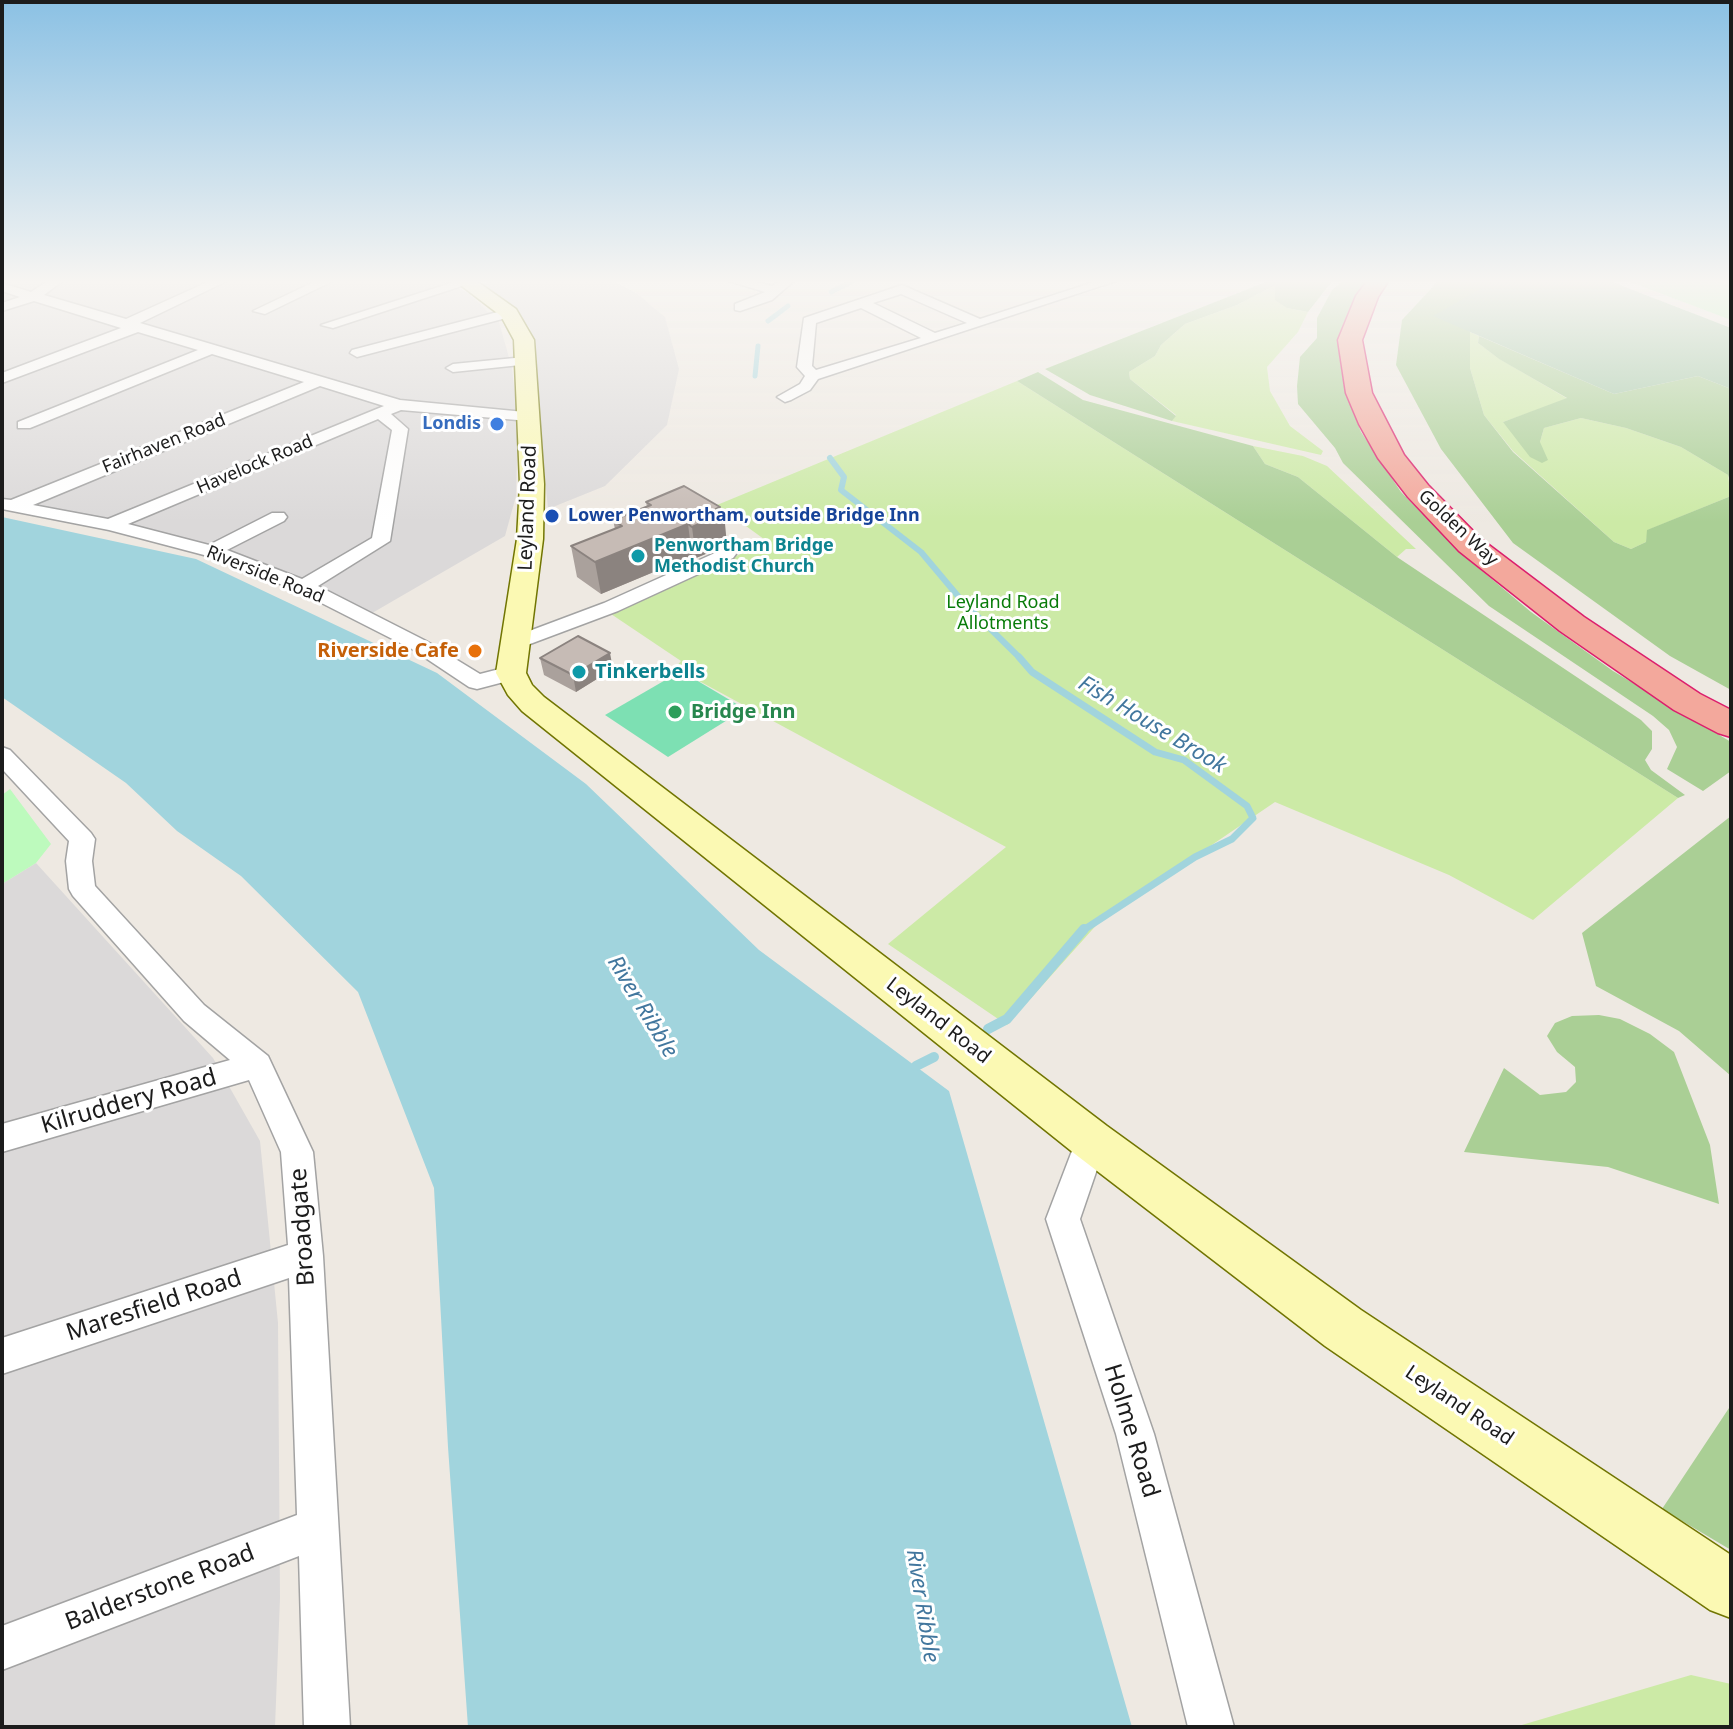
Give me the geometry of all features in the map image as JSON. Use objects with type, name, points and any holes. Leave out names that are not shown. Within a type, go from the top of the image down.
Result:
[{"type":"highway","name":"Golden Way","points":[[1354,361],[1359,393],[1392,458],[1418,491],[1470,545],[1572,624],[1687,702],[1731,725]]},
{"type":"highway","name":"Golden Way","points":[[1376,361],[1401,431],[1418,457],[1461,506],[1526,566],[1596,623],[1731,703]]},
{"type":"main road","name":"Leyland Road","points":[[525,361],[532,484],[530,539],[513,658],[519,689],[533,704],[1091,1140],[1343,1328],[1731,1589]]},
{"type":"street","points":[[2,378],[45,361]]},
{"type":"street","points":[[24,425],[183,361]]},
{"type":"street","points":[[246,361],[399,405],[529,416]]},
{"type":"street","points":[[453,368],[525,361]]},
{"type":"street","points":[[805,361],[804,367],[813,375],[864,361]]},
{"type":"street","points":[[785,397],[805,387],[813,375]]},
{"type":"street","name":"Fairhaven Road","points":[[6,505],[317,382]]},
{"type":"street","name":"Havelock Road","points":[[110,525],[399,405]]},
{"type":"street","points":[[303,586],[381,541],[400,429],[381,414]]},
{"type":"street","name":"Riverside Road","points":[[6,505],[110,525],[211,551],[303,586],[419,645],[477,682],[513,658],[611,607],[726,554]]},
{"type":"street","points":[[211,551],[278,517]]},
{"type":"street","name":"Broadgate","points":[[2,755],[82,839],[79,861],[82,889],[194,1013],[257,1065],[297,1152],[306,1256],[327,1727]]},
{"type":"street","name":"Kilruddery Road","points":[[2,1138],[257,1065]]},
{"type":"street","name":"Holme Road","points":[[1091,1140],[1063,1219],[1135,1434],[1211,1727]]},
{"type":"street","name":"Maresfield Road","points":[[2,1356],[306,1256]]},
{"type":"street","name":"Balderstone Road","points":[[2,1648],[318,1528]]},
{"type":"shaded area","points":[[2,361],[510,361],[512,368],[518,422],[516,496],[505,536],[367,616],[163,542],[2,500]]},
{"type":"shaded area","points":[[533,361],[677,361],[679,369],[667,425],[605,486],[548,509]]},
{"type":"shaded area","points":[[36,863],[213,1058],[260,1141],[278,1323],[280,1598],[275,1727],[2,1727],[2,884]]},
{"type":"green space","points":[[1066,361],[1147,361],[1129,372],[1130,379],[1176,416],[1172,421],[1090,395],[1045,369]]},
{"type":"green space","points":[[1147,361],[1273,361],[1267,367],[1270,391],[1290,426],[1323,451],[1321,455],[1172,421],[1176,415],[1130,379],[1129,372]]},
{"type":"green space","points":[[1300,361],[1340,361],[1345,392],[1361,432],[1401,492],[1462,554],[1531,612],[1613,671],[1731,742],[1731,771],[1703,791],[1667,769],[1677,747],[1669,730],[1653,716],[1489,606],[1343,463],[1335,448],[1298,404]]},
{"type":"green space","points":[[1397,361],[1470,361],[1484,415],[1513,452],[1614,542],[1631,549],[1646,542],[1647,530],[1731,496],[1731,690],[1670,656],[1513,543],[1441,449],[1396,365]]},
{"type":"green space","points":[[1470,361],[1503,361],[1568,399],[1503,422],[1540,442],[1544,428],[1581,418],[1626,428],[1681,447],[1728,475],[1731,496],[1648,530],[1646,542],[1631,549],[1614,542],[1513,451],[1484,415]]},
{"type":"green space","points":[[1502,361],[1536,361],[1614,394],[1698,376],[1731,389],[1731,484],[1728,475],[1681,447],[1626,428],[1581,418],[1544,428],[1540,442],[1548,460],[1542,463],[1530,457],[1503,422],[1567,398]]},
{"type":"green space","points":[[1537,361],[1731,361],[1731,389],[1698,376],[1614,394]]},
{"type":"green space","points":[[1038,372],[1083,400],[1253,446],[1265,464],[1298,477],[1397,557],[1641,720],[1652,731],[1652,749],[1645,760],[1651,770],[1685,795],[1678,798],[1017,381]]},
{"type":"green space","name":"Leyland Road Allotments","points":[[1017,381],[1678,798],[1533,920],[1449,875],[1275,802],[1100,921],[1007,1025],[888,944],[1006,847],[675,668],[681,661],[608,612],[768,542],[717,505]]},
{"type":"green space","points":[[1253,446],[1303,456],[1327,466],[1416,549],[1406,549],[1397,557],[1298,477],[1265,464]]},
{"type":"green space","name":"Bridge Inn","points":[[681,671],[745,709],[668,757],[605,715]]},
{"type":"green space","points":[[10,789],[51,844],[36,863],[2,884],[2,795]]},
{"type":"green space","points":[[1731,816],[1731,1076],[1679,1031],[1596,986],[1582,933]]},
{"type":"green space","points":[[1599,1015],[1620,1019],[1650,1034],[1674,1052],[1710,1145],[1719,1204],[1608,1167],[1464,1152],[1504,1068],[1540,1095],[1566,1092],[1576,1082],[1575,1067],[1557,1052],[1547,1036],[1555,1023],[1572,1016]]},
{"type":"green space","points":[[1731,1405],[1731,1550],[1662,1509]]},
{"type":"green space","points":[[1691,1675],[1731,1684],[1731,1727],[1515,1727]]},
{"type":"water","name":"River Ribble","points":[[2,517],[196,559],[437,673],[586,784],[759,950],[949,1091],[1132,1727],[468,1727],[434,1188],[358,992],[241,876],[177,831],[126,783],[2,697]]},
{"type":"building","points":[[684,486],[720,507],[716,509],[724,513],[692,527],[688,524],[595,562],[571,546],[622,526],[613,520],[651,505],[646,502]]},
{"type":"building","points":[[578,636],[610,653],[573,675],[540,658]]},
{"type":"waterway","name":"Fish House Brook","points":[[755,376],[757,361]]},
{"type":"waterway","name":"Fish House Brook","points":[[830,458],[844,477],[841,490],[921,552],[963,602],[1019,657]]},
{"type":"waterway","name":"Fish House Brook","points":[[1019,657],[1032,672],[1155,752],[1184,760],[1247,806],[1253,818],[1232,839],[1195,857],[1083,931]]},
{"type":"waterway","name":"Fish House Brook","points":[[988,1029],[1007,1019],[1083,931]]},
{"type":"waterway","name":"Fish House Brook","points":[[916,1066],[934,1057]]},
{"type":"place","name":"Londis","points":[[497,424]]},
{"type":"place","name":"Lower Penwortham, outside Bridge Inn","points":[[552,516]]},
{"type":"place","name":"Penwortham Bridge Methodist Church","points":[[638,556]]},
{"type":"place","name":"Riverside Cafe","points":[[475,651]]},
{"type":"place","name":"Tinkerbells","points":[[579,672]]},
{"type":"place","name":"Bridge Inn","points":[[675,712]]}]
